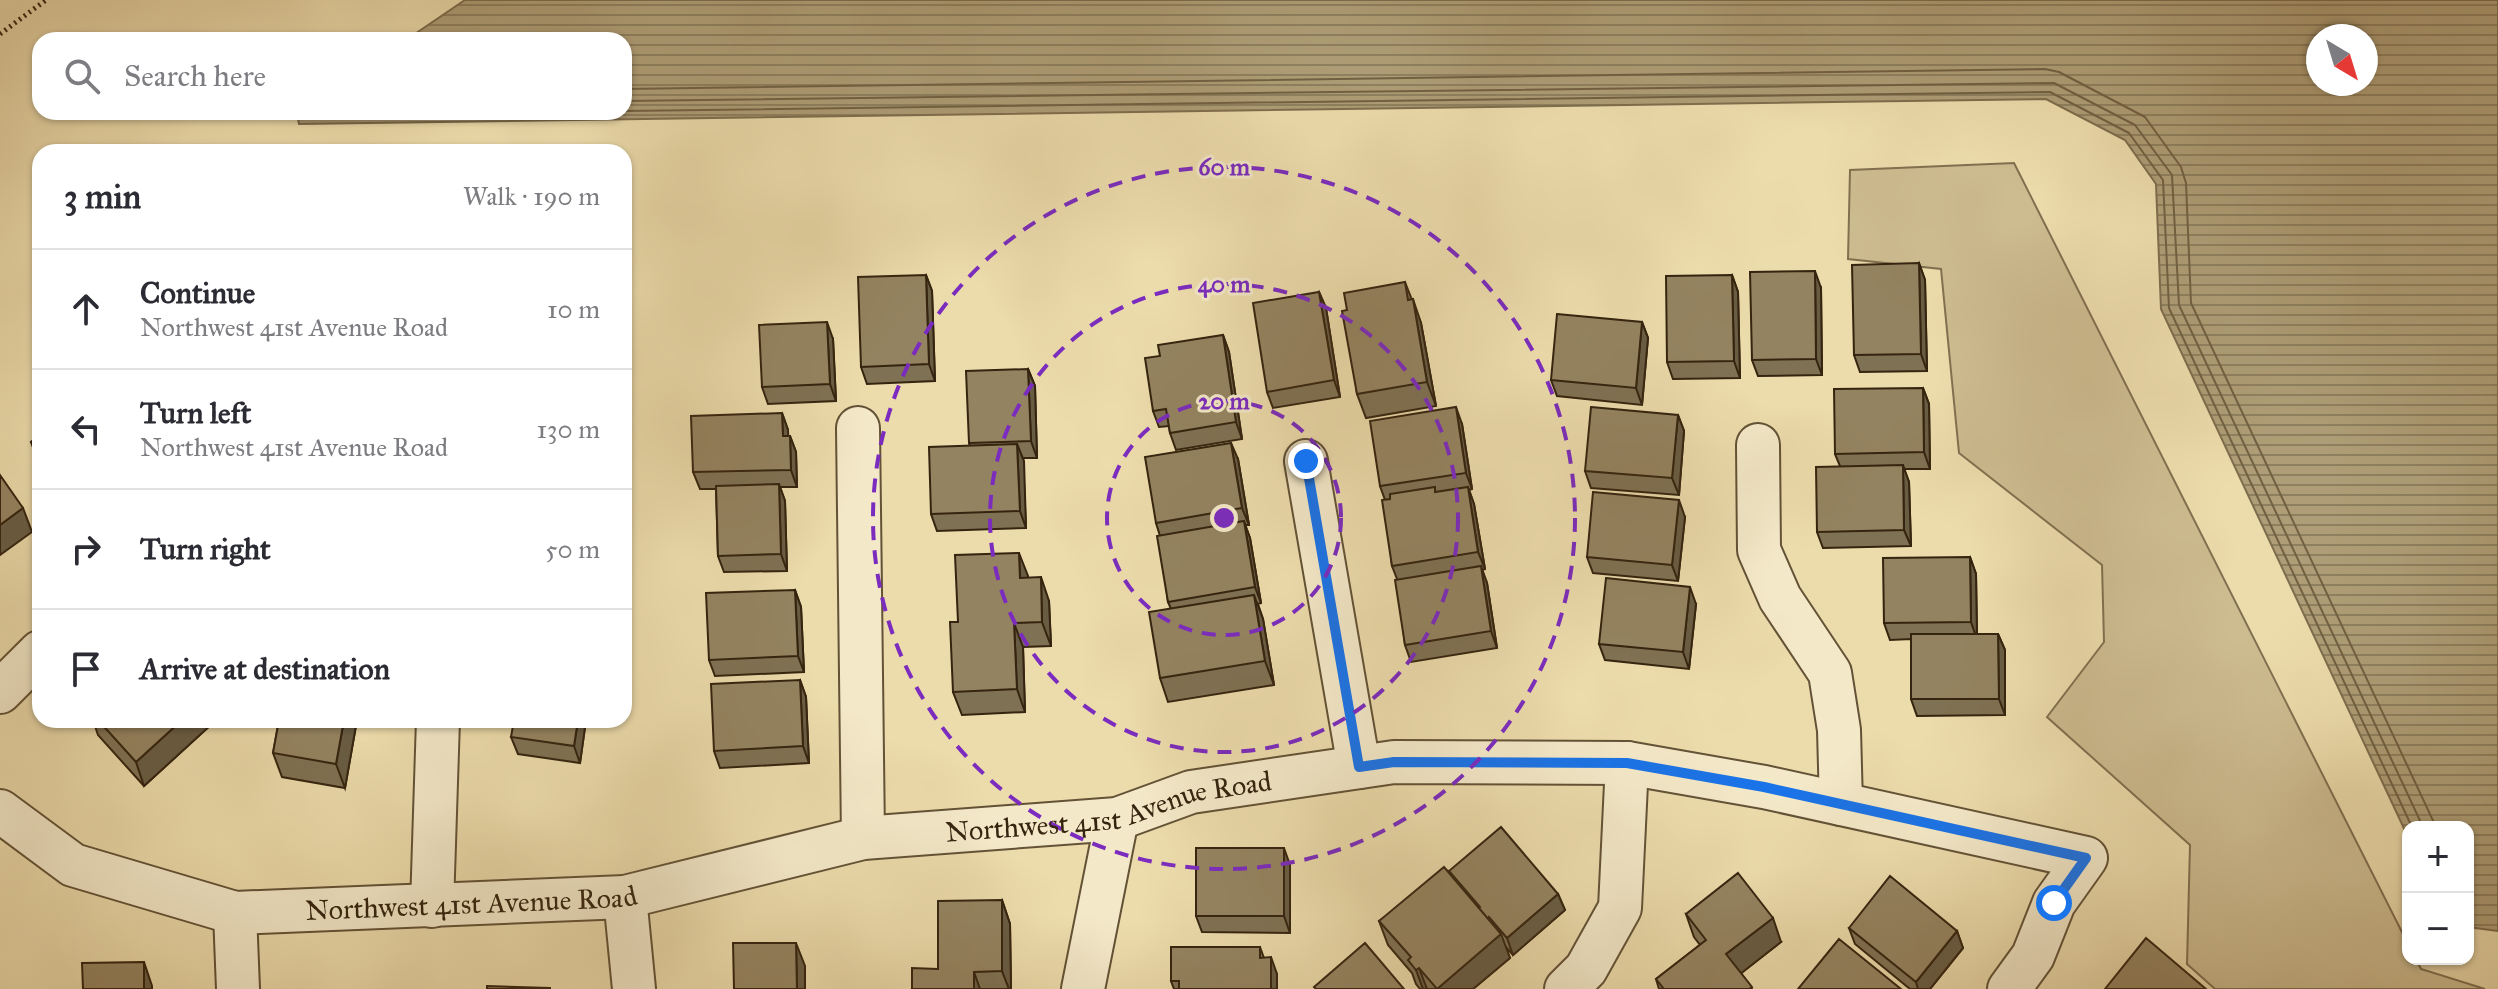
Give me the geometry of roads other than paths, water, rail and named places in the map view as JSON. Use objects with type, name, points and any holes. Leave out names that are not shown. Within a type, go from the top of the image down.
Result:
[{"type":"street","points":[[858,428],[863,838]]},
{"type":"street","points":[[1758,445],[1759,550],[1780,598],[1830,673],[1839,730],[1841,804]]},
{"type":"street","points":[[1306,461],[1359,767]]},
{"type":"street","points":[[0,692],[32,660]]},
{"type":"street","points":[[432,906],[438,728]]},
{"type":"street","name":"Northwest 41st Avenue Road","points":[[0,811],[73,865],[235,913],[625,897],[863,838],[1117,819],[1191,792],[1394,762],[1627,763],[1764,787],[2086,858],[2054,903],[2033,956],[2009,989]]},
{"type":"street","points":[[1566,989],[1586,969],[1620,908],[1627,763]]},
{"type":"street","points":[[1083,989],[1117,819]]},
{"type":"street","points":[[625,897],[634,989]]},
{"type":"street","points":[[235,913],[238,989]]},
{"type":"water","points":[[465,0],[2498,0],[2498,931],[2474,928],[2474,821],[2402,821],[2402,824],[2161,309],[2156,184],[2125,140],[2046,99],[632,119],[632,32],[418,32]]},
{"type":"water","points":[[298,120],[579,120],[299,124]]}]
